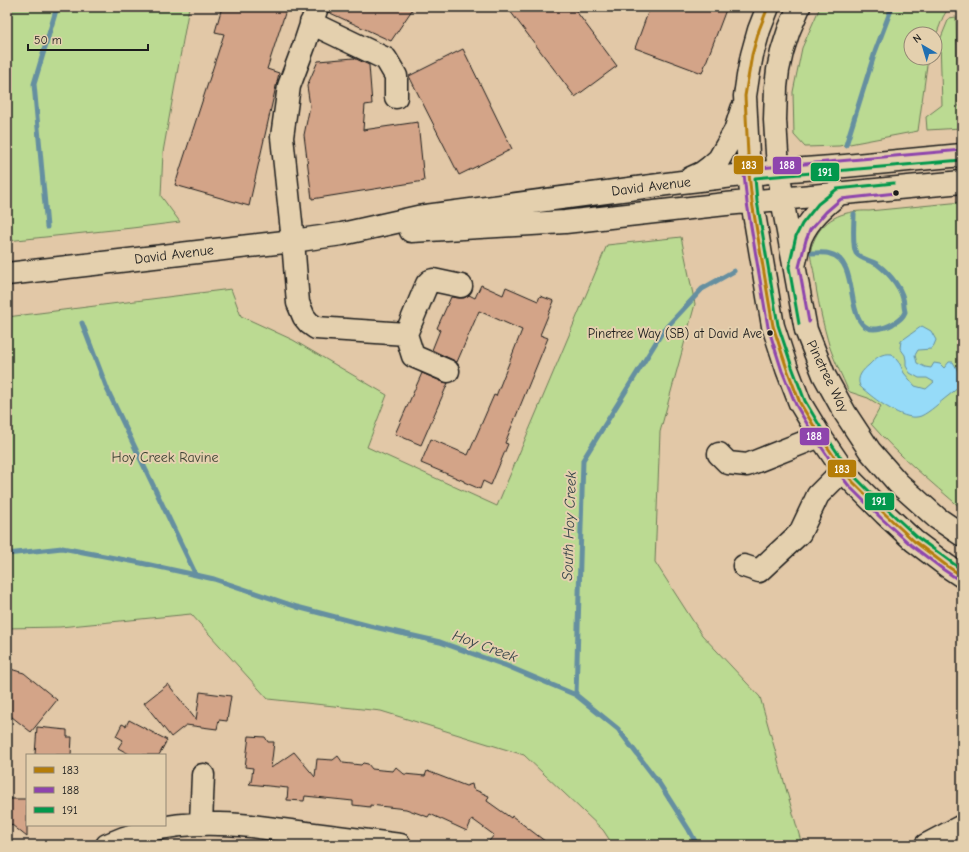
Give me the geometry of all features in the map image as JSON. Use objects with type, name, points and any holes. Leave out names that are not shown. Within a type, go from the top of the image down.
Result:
[{"type":"main road","points":[[682,182],[702,173],[719,159],[735,131],[745,96],[752,55],[759,30],[768,7]]},
{"type":"main road","name":"Pinetree Way","points":[[799,7],[789,30],[778,70],[775,120],[778,171],[782,199],[806,330],[824,375],[845,413],[870,451],[898,483],[937,518],[962,536]]},
{"type":"main road","points":[[396,97],[396,76],[386,59],[314,15],[289,86],[282,137],[298,303],[304,317],[316,328],[406,334]]},
{"type":"main road","points":[[745,96],[752,202],[773,326],[800,403],[820,436],[853,482],[914,541],[962,576]]},
{"type":"main road","name":"David Avenue","points":[[7,274],[293,241],[342,234],[418,217],[682,182],[778,171],[962,155]]},
{"type":"main road","name":"David Avenue","points":[[342,234],[565,222],[962,182]]},
{"type":"main road","points":[[794,267],[801,238],[806,227],[822,208],[839,194]]},
{"type":"main road","points":[[448,371],[413,356],[406,334],[427,284],[430,281],[433,280],[460,286]]},
{"type":"main road","points":[[719,454],[728,463],[747,465],[820,436]]},
{"type":"main road","points":[[744,566],[759,571],[800,533],[818,495],[843,470]]},
{"type":"main road","points":[[201,823],[203,775]]},
{"type":"main road","points":[[107,845],[145,831],[179,824],[201,823],[233,824],[400,845]]},
{"type":"main road","points":[[938,842],[962,826]]},
{"type":"green space","points":[[7,7],[189,7],[163,152],[161,196],[180,222],[7,241]]},
{"type":"green space","points":[[820,7],[949,7],[940,26],[903,26],[903,66],[927,66],[918,131],[839,146],[805,147],[794,135],[793,92],[802,48]]},
{"type":"green space","points":[[956,17],[958,106],[962,106],[962,128],[927,130],[926,117],[942,105],[941,66],[943,66],[943,33],[949,18]]},
{"type":"green space","points":[[962,202],[962,509],[903,457],[871,424],[881,406],[868,398],[848,390],[827,339],[810,255],[812,245],[819,231],[838,216],[861,211]]},
{"type":"green space","name":"Hoy Creek Ravine","points":[[681,237],[695,304],[660,432],[655,562],[702,635],[760,697],[802,845],[613,845],[603,830],[524,755],[381,711],[268,699],[191,614],[60,627],[7,628],[7,317],[231,289],[241,316],[293,340],[387,395],[367,447],[497,506],[607,245]]},
{"type":"water","points":[[922,326],[931,331],[936,340],[931,349],[918,350],[915,355],[917,363],[931,368],[934,363],[940,364],[944,368],[949,362],[953,362],[962,381],[954,391],[928,412],[921,416],[915,417],[901,414],[886,406],[861,387],[859,380],[862,371],[877,358],[885,354],[892,354],[900,364],[904,373],[915,386],[926,389],[934,382],[927,378],[919,378],[910,373],[906,366],[905,355],[900,348],[901,341]]},
{"type":"building","points":[[222,7],[287,7],[267,69],[279,73],[249,206],[175,185],[224,34],[215,32]]},
{"type":"building","points":[[329,7],[414,7],[391,41],[328,12]]},
{"type":"building","points":[[507,7],[573,7],[617,66],[575,97]]},
{"type":"building","points":[[650,7],[727,7],[702,73],[635,48]]},
{"type":"building","points":[[463,49],[512,149],[459,175],[409,76]]},
{"type":"building","points":[[354,58],[369,65],[372,104],[365,105],[363,130],[418,122],[424,181],[312,199],[304,135],[310,106],[307,86],[318,61]]},
{"type":"building","points":[[481,285],[503,295],[506,287],[538,301],[540,296],[554,301],[540,335],[548,338],[505,443],[508,444],[491,485],[483,481],[480,489],[421,463],[431,439],[468,455],[494,395],[496,396],[522,330],[479,311],[457,362],[432,350],[440,330],[437,328],[451,297],[464,298],[469,295],[475,298]]},
{"type":"building","points":[[422,373],[448,383],[421,445],[395,434]]},
{"type":"building","points":[[7,668],[24,673],[57,700],[31,732],[7,713]]},
{"type":"building","points":[[168,684],[196,720],[200,692],[231,696],[227,721],[219,720],[217,729],[186,725],[171,737],[144,703]]},
{"type":"building","points":[[129,720],[167,740],[160,754],[129,754],[118,748],[123,740],[116,736],[122,724],[126,726]]},
{"type":"building","points":[[37,727],[67,730],[67,737],[72,737],[71,754],[35,754]]},
{"type":"building","points":[[249,736],[265,737],[268,742],[274,742],[271,768],[294,752],[315,777],[317,759],[333,760],[338,756],[343,763],[361,765],[363,763],[368,764],[372,769],[393,771],[396,767],[404,774],[425,776],[427,771],[466,786],[472,784],[473,789],[489,796],[487,801],[511,818],[512,816],[550,845],[486,845],[494,835],[472,819],[467,831],[430,814],[428,817],[406,809],[370,805],[370,807],[353,805],[353,801],[305,796],[304,801],[287,800],[288,788],[249,784],[251,782],[253,768],[245,767]]},
{"type":"building","points":[[7,799],[26,799],[27,837],[7,821]]},
{"type":"waterway","points":[[47,227],[34,84],[57,7]]},
{"type":"waterway","name":"South Hoy Creek","points":[[846,145],[875,52],[892,7]]},
{"type":"waterway","points":[[812,253],[830,254],[838,257],[843,264],[850,281],[855,310],[862,324],[868,328],[874,329],[885,327],[900,319],[905,312],[902,294],[899,288],[887,273],[877,264],[861,257],[856,253],[854,240],[854,214]]},
{"type":"waterway","name":"South Hoy Creek","points":[[576,695],[583,460],[663,331],[702,289],[734,271]]},
{"type":"waterway","points":[[82,323],[108,391],[196,575]]},
{"type":"waterway","name":"Hoy Creek","points":[[7,554],[62,548],[214,579],[297,607],[440,642],[507,666],[576,695],[618,729],[659,783],[697,845]]},
{"type":"transit line","name":"183","points":[[768,7],[759,30],[752,55],[745,96],[749,174],[752,202],[773,326],[787,369],[800,403],[820,436],[853,482],[914,541],[962,576]]},
{"type":"transit line","name":"188","points":[[959,580],[911,545],[849,486],[816,439],[796,405],[782,371],[768,327],[747,203],[744,174],[745,170],[748,169],[962,150]]},
{"type":"transit line","name":"191","points":[[962,160],[755,178],[757,201],[778,325],[805,401],[824,433],[857,479],[917,537],[962,570]]},
{"type":"transit line","name":"191","points":[[799,324],[789,267],[796,236],[802,224],[818,204],[837,189],[894,183]]},
{"type":"transit line","name":"188","points":[[809,322],[799,267],[810,230],[826,212],[841,199],[896,193]]},
{"type":"place","name":"Pinetree Way (SB) at David Ave","points":[[770,333]]}]
